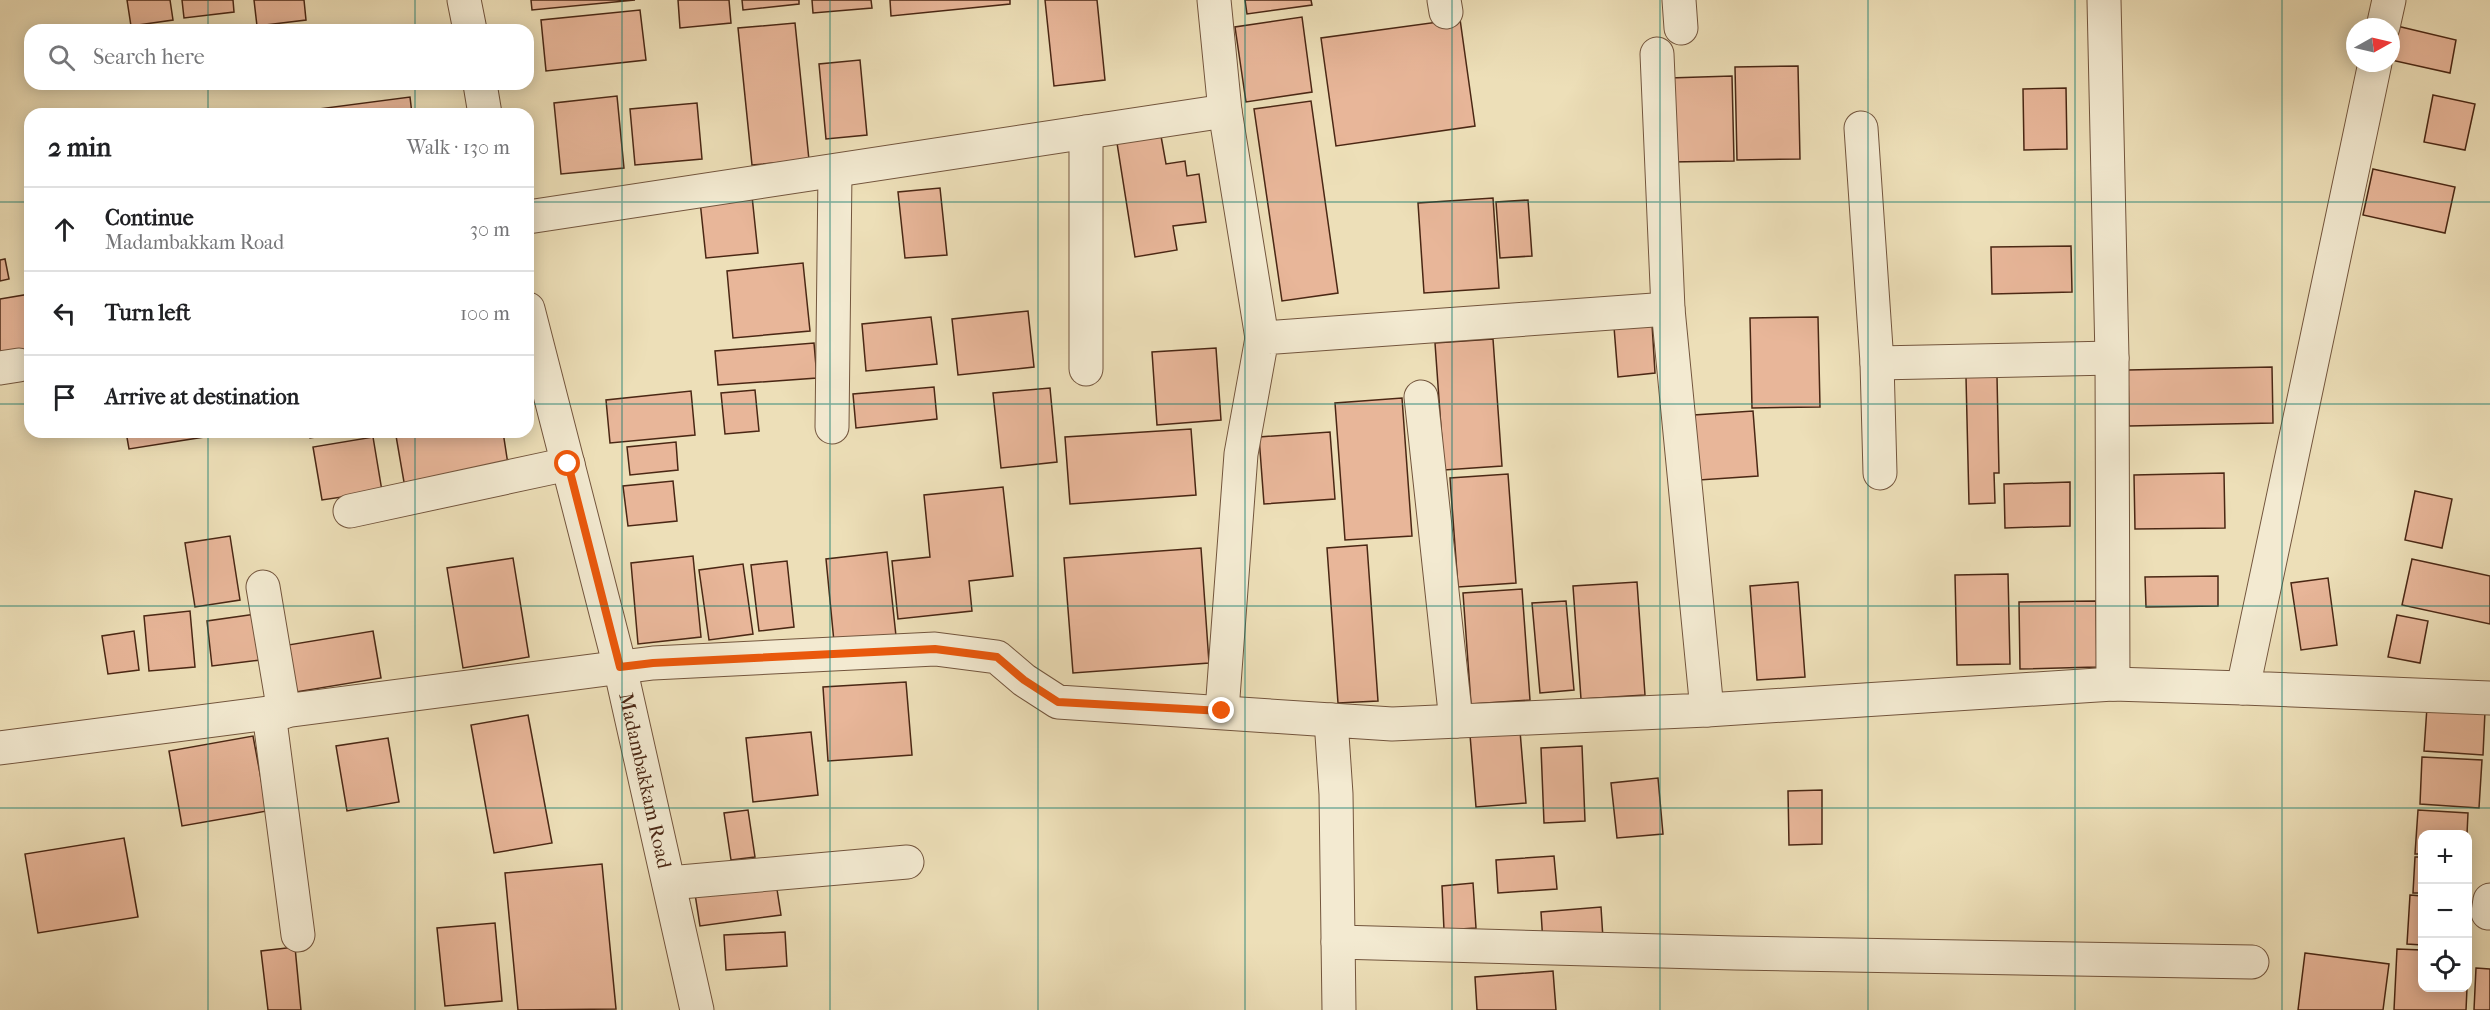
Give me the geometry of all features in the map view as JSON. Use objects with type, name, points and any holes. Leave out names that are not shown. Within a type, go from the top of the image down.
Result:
[{"type":"street","points":[[464,0],[469,24]]},
{"type":"street","points":[[1214,0],[1225,111],[1262,338],[1241,454],[1222,711]]},
{"type":"street","points":[[2104,0],[2112,358],[2113,684]]},
{"type":"street","points":[[2385,18],[2389,0]]},
{"type":"street","points":[[1657,54],[1668,309],[1707,710]]},
{"type":"street","points":[[2243,688],[2373,72]]},
{"type":"street","points":[[481,90],[485,108]]},
{"type":"street","points":[[534,216],[1225,111]]},
{"type":"street","points":[[1861,128],[1877,363],[1880,473]]},
{"type":"street","points":[[1086,132],[1086,369]]},
{"type":"street","points":[[832,427],[835,172]]},
{"type":"street","points":[[1262,338],[1668,309]]},
{"type":"street","name":"Madambakkam Road","points":[[534,332],[620,667],[697,1010]]},
{"type":"street","points":[[1877,363],[2112,358]]},
{"type":"street","points":[[1421,397],[1456,721]]},
{"type":"street","points":[[350,511],[568,464]]},
{"type":"street","points":[[263,586],[298,935]]},
{"type":"street","points":[[0,748],[653,663],[935,649],[997,657],[1024,680],[1058,702],[1392,724],[1707,710],[2113,684],[2490,698]]},
{"type":"street","points":[[1331,720],[1336,794],[1339,1010]]},
{"type":"street","points":[[669,883],[907,862]]},
{"type":"street","points":[[1338,942],[1748,953],[2252,962]]},
{"type":"building","points":[[127,0],[170,0],[173,20],[131,24]]},
{"type":"building","points":[[182,0],[233,0],[234,12],[184,18]]},
{"type":"building","points":[[254,0],[304,0],[306,20],[257,24]]},
{"type":"building","points":[[531,0],[635,0],[532,10]]},
{"type":"building","points":[[678,0],[729,0],[731,23],[680,28]]},
{"type":"building","points":[[742,0],[799,0],[799,4],[743,10]]},
{"type":"building","points":[[812,0],[871,0],[872,8],[813,13]]},
{"type":"building","points":[[890,0],[1010,0],[1010,4],[891,16]]},
{"type":"building","points":[[1045,0],[1097,0],[1105,80],[1054,86]]},
{"type":"building","points":[[1245,0],[1311,0],[1312,5],[1247,14]]},
{"type":"building","points":[[640,10],[646,60],[546,71],[541,20]]},
{"type":"building","points":[[1302,17],[1312,92],[1246,102],[1235,27]]},
{"type":"building","points":[[1460,19],[1475,126],[1336,146],[1321,38]]},
{"type":"building","points":[[795,23],[809,160],[752,165],[738,28]]},
{"type":"building","points":[[2400,27],[2456,40],[2450,73],[2400,62]]},
{"type":"building","points":[[860,60],[867,135],[826,139],[819,64]]},
{"type":"building","points":[[1798,66],[1800,159],[1737,160],[1735,67]]},
{"type":"building","points":[[1732,76],[1734,161],[1670,162],[1669,78]]},
{"type":"building","points":[[2066,88],[2067,149],[2024,150],[2023,89]]},
{"type":"building","points":[[2433,95],[2475,104],[2465,150],[2424,142]]},
{"type":"building","points":[[617,96],[624,168],[561,174],[554,103]]},
{"type":"building","points":[[410,97],[411,108],[326,108]]},
{"type":"building","points":[[1311,101],[1338,293],[1282,301],[1254,109]]},
{"type":"building","points":[[697,103],[702,159],[635,165],[630,109]]},
{"type":"building","points":[[1161,136],[1166,164],[1185,161],[1187,176],[1199,174],[1206,222],[1173,226],[1177,250],[1135,257],[1117,143]]},
{"type":"building","points":[[2373,169],[2455,187],[2445,233],[2363,215]]},
{"type":"building","points":[[940,188],[947,255],[905,258],[898,192]]},
{"type":"building","points":[[752,196],[758,253],[706,258],[700,201]]},
{"type":"building","points":[[1493,198],[1499,288],[1424,293],[1418,203]]},
{"type":"building","points":[[1528,200],[1532,256],[1500,258],[1496,202]]},
{"type":"building","points":[[2071,246],[2072,292],[1992,294],[1991,247]]},
{"type":"building","points":[[5,259],[9,279],[0,281],[0,260]]},
{"type":"building","points":[[803,263],[810,331],[733,338],[727,271]]},
{"type":"building","points":[[24,295],[24,355],[0,359],[0,299]]},
{"type":"building","points":[[1028,311],[1034,367],[958,375],[952,319]]},
{"type":"building","points":[[931,317],[937,364],[866,371],[862,324]]},
{"type":"building","points":[[1818,317],[1820,407],[1752,408],[1750,318]]},
{"type":"building","points":[[1652,324],[1655,373],[1618,377],[1614,327]]},
{"type":"building","points":[[1493,339],[1502,466],[1444,470],[1435,343]]},
{"type":"building","points":[[814,343],[817,378],[718,385],[715,351]]},
{"type":"building","points":[[1216,348],[1221,420],[1157,425],[1152,352]]},
{"type":"building","points":[[2272,367],[2273,423],[2129,426],[2128,370]]},
{"type":"building","points":[[1997,376],[1999,473],[1994,473],[1995,503],[1969,504],[1966,377]]},
{"type":"building","points":[[934,387],[937,419],[856,428],[853,394]]},
{"type":"building","points":[[1050,388],[1057,462],[1001,468],[993,393]]},
{"type":"building","points":[[755,390],[759,431],[725,434],[721,393]]},
{"type":"building","points":[[691,391],[695,435],[610,443],[606,400]]},
{"type":"building","points":[[1402,398],[1412,536],[1345,540],[1335,403]]},
{"type":"building","points":[[1753,411],[1758,476],[1699,480],[1694,415]]},
{"type":"building","points":[[1191,429],[1196,495],[1070,504],[1065,437]]},
{"type":"building","points":[[1330,432],[1335,499],[1264,504],[1259,437]]},
{"type":"building","points":[[127,438],[198,438],[129,449]]},
{"type":"building","points":[[373,438],[382,491],[322,500],[313,447]]},
{"type":"building","points":[[396,438],[504,438],[509,471],[405,488]]},
{"type":"building","points":[[676,442],[678,470],[630,475],[627,447]]},
{"type":"building","points":[[2224,473],[2225,528],[2135,529],[2134,475]]},
{"type":"building","points":[[1508,474],[1516,583],[1458,587],[1450,478]]},
{"type":"building","points":[[673,481],[677,521],[628,526],[623,486]]},
{"type":"building","points":[[2070,482],[2070,526],[2005,528],[2004,484]]},
{"type":"building","points":[[1003,487],[1013,576],[969,581],[972,611],[898,619],[892,561],[930,557],[924,495]]},
{"type":"building","points":[[2415,491],[2452,499],[2442,548],[2405,540]]},
{"type":"building","points":[[230,536],[240,600],[195,607],[185,543]]},
{"type":"building","points":[[1367,545],[1378,701],[1338,703],[1327,548]]},
{"type":"building","points":[[1201,548],[1209,663],[1073,673],[1064,558]]},
{"type":"building","points":[[887,552],[896,636],[834,642],[826,559]]},
{"type":"building","points":[[693,556],[701,637],[638,644],[631,563]]},
{"type":"building","points":[[513,558],[529,657],[463,668],[447,568]]},
{"type":"building","points":[[2412,559],[2490,576],[2490,624],[2402,605]]},
{"type":"building","points":[[787,561],[794,627],[759,631],[751,565]]},
{"type":"building","points":[[743,564],[753,634],[709,640],[699,570]]},
{"type":"building","points":[[2008,574],[2010,664],[1957,665],[1955,575]]},
{"type":"building","points":[[2218,576],[2218,606],[2146,607],[2145,577]]},
{"type":"building","points":[[2328,578],[2337,645],[2301,650],[2291,583]]},
{"type":"building","points":[[1637,582],[1645,695],[1581,699],[1573,586]]},
{"type":"building","points":[[1798,582],[1805,677],[1757,680],[1750,586]]},
{"type":"building","points":[[1522,589],[1530,700],[1471,704],[1463,593]]},
{"type":"building","points":[[1566,601],[1574,690],[1540,693],[1532,603]]},
{"type":"building","points":[[2096,601],[2097,667],[2020,669],[2019,602]]},
{"type":"building","points":[[190,611],[195,667],[149,671],[144,616]]},
{"type":"building","points":[[256,614],[261,660],[212,666],[207,621]]},
{"type":"building","points":[[2397,615],[2428,621],[2420,663],[2388,657]]},
{"type":"building","points":[[134,631],[139,670],[108,674],[102,636]]},
{"type":"building","points":[[373,631],[381,678],[296,692],[288,645]]},
{"type":"building","points":[[906,682],[912,755],[828,761],[823,687]]},
{"type":"building","points":[[2427,707],[2485,711],[2483,755],[2424,751]]},
{"type":"building","points":[[528,715],[552,843],[494,853],[471,725]]},
{"type":"building","points":[[1520,731],[1526,803],[1476,807],[1470,735]]},
{"type":"building","points":[[811,732],[818,795],[753,802],[746,738]]},
{"type":"building","points":[[253,736],[267,811],[182,826],[169,751]]},
{"type":"building","points":[[388,738],[399,802],[347,811],[336,746]]},
{"type":"building","points":[[1582,746],[1585,821],[1544,823],[1541,748]]},
{"type":"building","points":[[2422,757],[2482,760],[2479,808],[2420,804]]},
{"type":"building","points":[[1658,778],[1663,834],[1617,838],[1611,783]]},
{"type":"building","points":[[1822,790],[1822,844],[1789,845],[1788,791]]},
{"type":"building","points":[[748,810],[755,857],[731,860],[724,813]]},
{"type":"building","points":[[2418,810],[2468,813],[2467,830],[2418,830],[2418,854],[2415,854]]},
{"type":"building","points":[[124,838],[138,917],[38,933],[25,854]]},
{"type":"building","points":[[1554,856],[1557,889],[1498,893],[1496,860]]},
{"type":"building","points":[[2415,857],[2418,857],[2418,893],[2413,893]]},
{"type":"building","points":[[602,864],[616,1009],[518,1010],[505,873]]},
{"type":"building","points":[[776,883],[781,915],[700,926],[695,894]]},
{"type":"building","points":[[1473,883],[1476,928],[1444,930],[1442,886]]},
{"type":"building","points":[[2410,895],[2418,896],[2418,945],[2407,944]]},
{"type":"building","points":[[1601,907],[1603,939],[1543,943],[1541,912]]},
{"type":"building","points":[[495,923],[502,1001],[445,1006],[437,928]]},
{"type":"building","points":[[785,932],[787,966],[726,970],[724,935]]},
{"type":"building","points":[[295,947],[301,1010],[268,1010],[261,951]]},
{"type":"building","points":[[2397,949],[2418,950],[2418,992],[2467,992],[2466,1010],[2394,1010]]},
{"type":"building","points":[[2305,953],[2389,964],[2383,1010],[2298,1010]]},
{"type":"building","points":[[2476,968],[2490,969],[2490,1010],[2474,1010]]},
{"type":"building","points":[[1553,971],[1556,1010],[1477,1010],[1475,977]]},
{"type":"route","points":[[568,464],[620,667],[653,663],[935,649],[997,657],[1024,680],[1058,702],[1222,711]]}]
